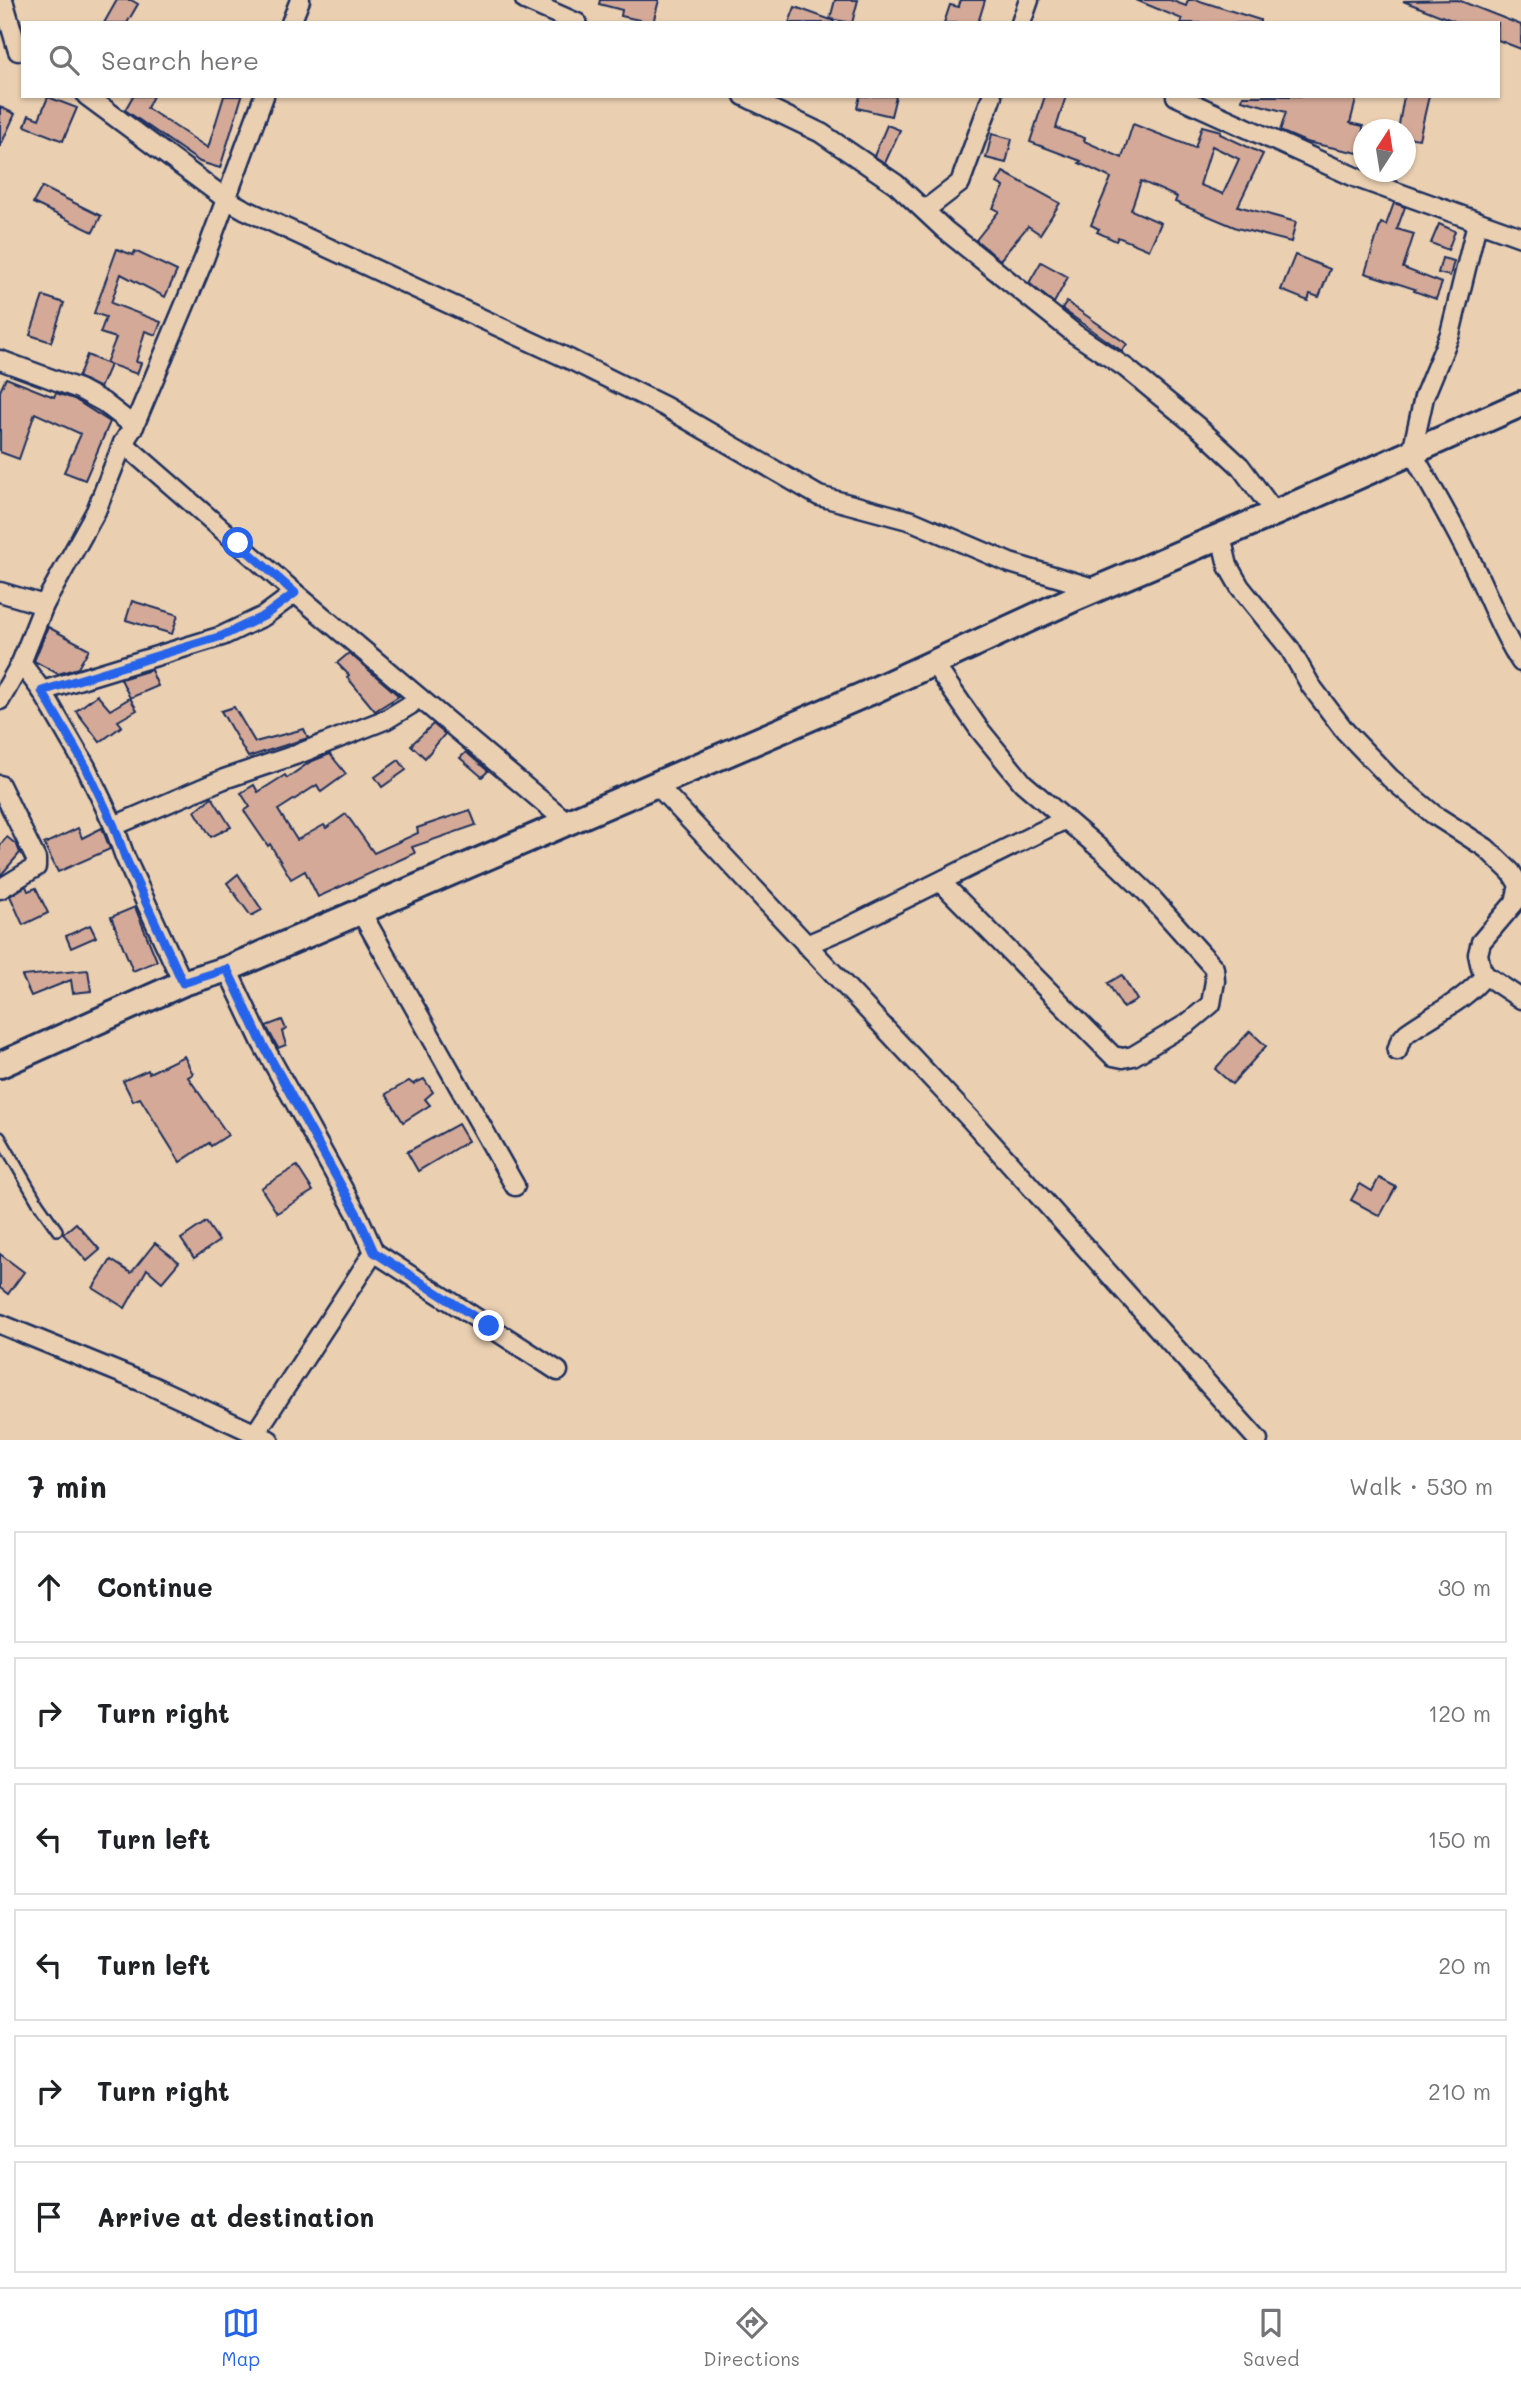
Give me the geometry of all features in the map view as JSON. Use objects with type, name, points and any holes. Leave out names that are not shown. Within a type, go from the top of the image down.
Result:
[{"type":"street","points":[[3,0],[20,53]]},
{"type":"street","points":[[292,21],[300,0]]},
{"type":"street","points":[[525,0],[573,21]]},
{"type":"street","points":[[1022,21],[1030,0]]},
{"type":"street","points":[[0,39],[20,53]]},
{"type":"street","points":[[90,98],[226,199],[571,359],[664,406],[819,496],[912,521],[1010,563],[1097,589]]},
{"type":"street","points":[[0,700],[44,605],[96,511],[123,443],[134,426],[204,259],[263,98]]},
{"type":"street","points":[[748,98],[821,133],[897,184],[945,230],[1074,334],[1126,368],[1199,428],[1240,466],[1275,513]]},
{"type":"street","points":[[925,210],[960,183],[991,98]]},
{"type":"street","points":[[1180,98],[1357,178],[1521,237]]},
{"type":"street","points":[[1477,223],[1450,334],[1424,397],[1412,453],[1477,572],[1504,636],[1521,662]]},
{"type":"street","points":[[0,360],[79,389],[103,402],[134,426]]},
{"type":"street","points":[[0,1065],[183,983],[227,969],[934,664],[1097,589],[1521,404]]},
{"type":"street","points":[[123,443],[295,593],[568,823]]},
{"type":"street","points":[[1221,536],[1228,566],[1240,587],[1290,649],[1311,686],[1345,731],[1390,778],[1433,814],[1486,848],[1511,872],[1519,885],[1515,902],[1480,942],[1478,954],[1485,975],[1521,999]]},
{"type":"street","points":[[0,592],[44,605]]},
{"type":"street","points":[[42,691],[222,636],[264,616],[295,593]]},
{"type":"street","points":[[934,664],[979,729],[1023,783],[1106,854],[1204,954],[1214,968],[1211,1004],[1188,1023],[1133,1056],[1113,1056],[941,881]]},
{"type":"street","points":[[13,668],[42,691],[86,767],[183,983]]},
{"type":"street","points":[[114,826],[224,779],[309,750],[387,719],[418,697]]},
{"type":"street","points":[[656,784],[971,1119],[1258,1440]]},
{"type":"street","points":[[0,785],[36,859],[36,866],[0,889]]},
{"type":"street","points":[[806,945],[1065,820]]},
{"type":"street","points":[[361,912],[515,1186]]},
{"type":"street","points":[[227,969],[262,1043],[358,1216],[374,1252],[558,1371]]},
{"type":"street","points":[[1397,1051],[1400,1041],[1407,1033],[1465,995],[1485,975]]},
{"type":"street","points":[[0,1324],[150,1385],[262,1437],[374,1252]]},
{"type":"lane","points":[[0,1137],[57,1230]]},
{"type":"building","points":[[117,0],[131,0],[138,4],[128,21],[105,21]]},
{"type":"building","points":[[600,0],[659,0],[654,21],[621,16],[622,10],[599,4]]},
{"type":"building","points":[[835,0],[858,0],[853,21],[830,19]]},
{"type":"building","points":[[960,0],[985,0],[979,21],[945,21],[950,5],[959,7]]},
{"type":"building","points":[[1136,0],[1170,0],[1186,6],[1188,0],[1197,0],[1260,21],[1182,21]]},
{"type":"building","points":[[1458,0],[1521,25],[1521,49],[1500,41],[1500,21],[1454,21],[1403,1]]},
{"type":"building","points":[[795,7],[834,21],[790,21]]},
{"type":"building","points":[[48,98],[77,108],[63,141],[25,126],[29,115],[39,119]]},
{"type":"building","points":[[132,98],[152,98],[147,108],[208,148],[223,98],[241,98],[220,168],[200,162],[125,110]]},
{"type":"building","points":[[860,98],[896,98],[891,116],[857,108]]},
{"type":"building","points":[[1044,98],[1065,98],[1056,128],[1085,138],[1084,141],[1122,158],[1133,124],[1195,148],[1202,126],[1221,131],[1220,134],[1263,154],[1238,206],[1296,222],[1291,242],[1237,228],[1175,202],[1177,197],[1141,181],[1131,210],[1161,223],[1149,250],[1118,237],[1116,241],[1097,232],[1099,229],[1091,225],[1111,178],[1079,163],[1081,161],[1030,142]],"holes":[[[1212,146],[1239,159],[1223,194],[1200,185]]]},
{"type":"building","points":[[1242,98],[1356,98],[1350,123],[1353,124],[1353,152],[1306,142],[1280,131],[1286,112]]},
{"type":"building","points":[[1404,98],[1429,98],[1419,139],[1416,139],[1416,119],[1400,119]]},
{"type":"building","points":[[0,107],[15,114],[0,147]]},
{"type":"building","points":[[887,125],[900,130],[885,163],[874,156]]},
{"type":"building","points":[[992,134],[1012,139],[1006,163],[986,158]]},
{"type":"building","points":[[1003,172],[1060,203],[1040,234],[1028,226],[1000,260],[976,240],[999,211],[993,208],[1004,187],[997,183]]},
{"type":"building","points":[[42,187],[101,216],[93,232],[33,203]]},
{"type":"building","points":[[1394,203],[1405,207],[1397,229],[1414,234],[1403,268],[1442,283],[1436,299],[1414,291],[1415,289],[1365,273],[1381,223],[1386,225]]},
{"type":"building","points":[[1439,224],[1455,231],[1448,250],[1431,243]]},
{"type":"building","points":[[117,249],[133,255],[135,251],[177,271],[165,297],[121,274],[111,303],[161,322],[156,335],[145,331],[136,362],[141,363],[137,374],[106,363],[116,338],[100,333],[106,317],[94,313]]},
{"type":"building","points":[[1295,255],[1330,269],[1319,297],[1310,294],[1308,301],[1281,290]]},
{"type":"building","points":[[1442,258],[1454,261],[1450,276],[1438,273]]},
{"type":"building","points":[[1041,262],[1068,277],[1054,303],[1029,283]]},
{"type":"building","points":[[43,296],[64,303],[51,342],[30,335]]},
{"type":"building","points":[[1067,302],[1127,344],[1122,351],[1062,309]]},
{"type":"building","points":[[87,355],[110,365],[100,388],[78,377]]},
{"type":"building","points":[[6,378],[54,397],[56,393],[74,399],[110,422],[85,480],[64,472],[81,434],[35,413],[19,459],[0,452],[0,391]]},
{"type":"building","points":[[132,601],[178,615],[172,634],[126,620]]},
{"type":"building","points":[[48,627],[89,649],[78,668],[58,674],[34,661]]},
{"type":"building","points":[[349,653],[399,696],[375,711],[337,663]]},
{"type":"building","points":[[151,670],[158,686],[130,698],[121,679]]},
{"type":"building","points":[[97,695],[110,710],[130,698],[137,710],[118,721],[122,726],[100,742],[76,711]]},
{"type":"building","points":[[234,707],[255,742],[304,729],[308,738],[248,757],[221,711]]},
{"type":"building","points":[[433,724],[445,734],[425,758],[411,745]]},
{"type":"building","points":[[466,752],[488,771],[482,777],[460,758]]},
{"type":"building","points":[[330,754],[346,774],[321,792],[317,785],[278,810],[297,840],[324,825],[326,828],[346,814],[374,853],[418,833],[417,828],[470,810],[476,825],[412,847],[415,853],[318,897],[305,871],[291,879],[270,844],[268,846],[244,811],[250,807],[241,793],[254,785],[258,792],[285,775],[287,778],[310,762]]},
{"type":"building","points":[[399,760],[406,770],[382,787],[375,777]]},
{"type":"building","points":[[212,797],[231,827],[211,837],[195,811]]},
{"type":"building","points":[[78,828],[82,838],[102,828],[110,849],[58,872],[44,844]]},
{"type":"building","points":[[7,837],[17,845],[20,853],[0,876],[0,845]]},
{"type":"building","points":[[238,874],[262,910],[251,916],[227,883]]},
{"type":"building","points":[[26,886],[28,891],[36,888],[48,913],[23,925],[10,896]]},
{"type":"building","points":[[135,907],[157,961],[133,971],[111,917]]},
{"type":"building","points":[[90,925],[96,937],[71,948],[66,936]]},
{"type":"building","points":[[88,970],[91,991],[73,993],[71,980],[31,996],[22,976]]},
{"type":"building","points":[[1122,975],[1137,1000],[1123,1008],[1108,983]]},
{"type":"building","points":[[282,1020],[286,1029],[282,1032],[286,1045],[278,1048],[266,1026]]},
{"type":"building","points":[[1250,1031],[1266,1046],[1232,1084],[1215,1069]]},
{"type":"building","points":[[184,1056],[193,1074],[188,1077],[228,1135],[211,1146],[209,1143],[180,1162],[140,1098],[133,1101],[123,1081],[148,1070],[149,1073]]},
{"type":"building","points":[[424,1079],[433,1092],[425,1099],[430,1105],[403,1122],[386,1094],[409,1081],[413,1084]]},
{"type":"building","points":[[458,1124],[468,1141],[418,1171],[407,1152]]},
{"type":"building","points":[[297,1166],[313,1191],[277,1213],[261,1188]]},
{"type":"building","points":[[1379,1178],[1396,1187],[1380,1216],[1351,1200],[1360,1184],[1372,1191]]},
{"type":"building","points":[[206,1222],[219,1241],[194,1258],[181,1239]]},
{"type":"building","points":[[76,1223],[100,1250],[87,1261],[63,1234]]},
{"type":"building","points":[[155,1243],[179,1262],[162,1282],[147,1269],[125,1308],[93,1288],[111,1260],[131,1273]]},
{"type":"building","points":[[0,1254],[24,1272],[8,1294],[0,1288]]},
{"type":"route","points":[[238,543],[295,593],[264,616],[222,636],[42,691],[86,767],[183,983],[227,969],[262,1043],[358,1216],[374,1252],[489,1326]]}]
